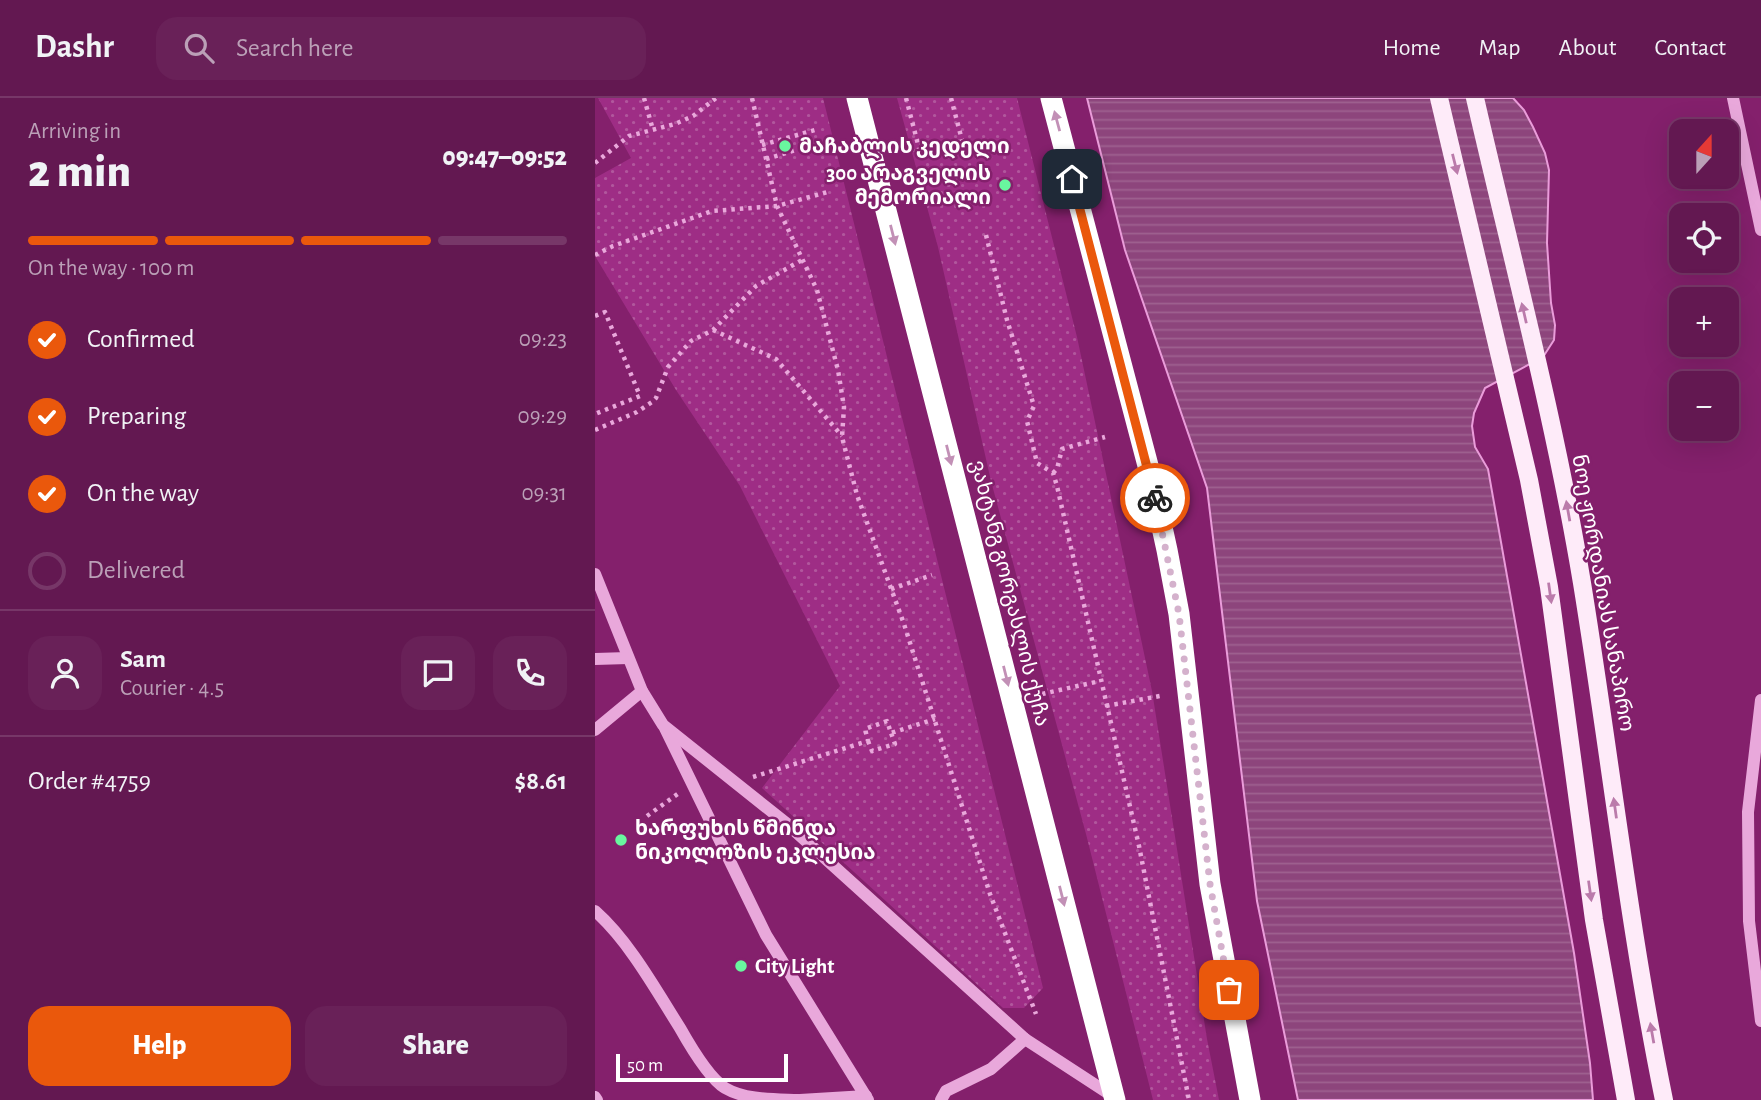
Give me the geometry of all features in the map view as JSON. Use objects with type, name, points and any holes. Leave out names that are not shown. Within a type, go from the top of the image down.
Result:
[{"type":"highway","name":"ვახტანგ გორგასლის ქუჩა","points":[[857,98],[1115,1098]]},
{"type":"highway","points":[[1051,98],[1147,463],[1167,550],[1179,614],[1210,884],[1250,1100]]},
{"type":"main road","points":[[1439,98],[1508,382],[1549,587],[1594,920],[1626,1100]]},
{"type":"main road","name":"ნოე ჟორდანიას სანაპირო","points":[[1475,98],[1562,477],[1581,582],[1631,916],[1664,1100]]},
{"type":"street","points":[[1733,98],[1761,230]]},
{"type":"street","points":[[595,574],[642,691],[663,725],[766,935],[867,1098]]},
{"type":"street","points":[[595,659],[628,657]]},
{"type":"street","points":[[595,730],[642,691]]},
{"type":"street","points":[[1761,700],[1748,813],[1749,921],[1761,1021]]},
{"type":"street","points":[[663,725],[786,823],[1025,1039],[1115,1098]]},
{"type":"street","points":[[595,911],[611,925],[697,1056],[726,1094],[799,1100],[867,1098]]},
{"type":"street","points":[[941,1100],[946,1091],[991,1069],[1025,1039]]},
{"type":"path","points":[[644,98],[653,130]]},
{"type":"path","points":[[595,163],[629,136],[675,124],[693,116],[716,98]]},
{"type":"path","points":[[752,98],[777,206],[817,290],[838,370],[844,407],[842,437],[857,495],[935,719],[990,894],[1036,1014]]},
{"type":"path","points":[[906,98],[920,152],[963,142],[951,98]]},
{"type":"path","points":[[762,145],[815,130]]},
{"type":"path","points":[[766,159],[819,144]]},
{"type":"path","points":[[828,178],[835,176]]},
{"type":"path","points":[[595,255],[712,211],[777,206],[831,191]]},
{"type":"path","points":[[986,235],[1007,320],[1034,406],[1027,421],[1037,463],[1053,472],[1139,846],[1189,1100]]},
{"type":"path","points":[[595,430],[637,412],[652,402],[669,367],[691,341],[713,330],[756,286],[802,260]]},
{"type":"path","points":[[595,316],[605,312],[640,397],[595,414]]},
{"type":"path","points":[[713,330],[776,359],[842,437]]},
{"type":"path","points":[[1053,472],[1057,469],[1062,449],[1105,437]]},
{"type":"path","points":[[891,589],[932,575]]},
{"type":"path","points":[[1042,694],[1100,681]]},
{"type":"path","points":[[1106,706],[1160,696]]},
{"type":"path","points":[[891,733],[935,719]]},
{"type":"path","points":[[887,722],[895,744],[872,751],[868,741],[865,729],[887,722]]},
{"type":"path","points":[[735,782],[833,754],[868,741]]},
{"type":"path","points":[[647,816],[677,795]]},
{"type":"shaded area","points":[[598,98],[823,98],[1043,988],[1024,1008],[1003,1008],[762,788],[840,686],[740,486],[676,390],[595,256],[595,178],[631,158]]},
{"type":"shaded area","points":[[897,98],[1017,98],[1077,337],[1152,691],[1219,1100],[1153,1100],[1086,834],[991,481],[938,247]]},
{"type":"shaded area","points":[[1087,98],[1513,98],[1524,110],[1533,127],[1545,153],[1549,170],[1547,243],[1554,340],[1543,357],[1485,388],[1474,413],[1472,426],[1475,447],[1488,469],[1574,953],[1593,1100],[1298,1100],[1257,901],[1207,488],[1125,250]]},
{"type":"way so far","points":[[1155,498],[1179,614],[1210,884],[1229,990]]},
{"type":"place","name":"მაჩაბლის კედელი","points":[[785,146]]},
{"type":"place","name":"300 არაგველის მემორიალი","points":[[1005,185]]},
{"type":"place","name":"ხარფუხის წმინდა ნიკოლოზის ეკლესია","points":[[621,840]]},
{"type":"place","name":"City Light","points":[[741,966]]},
{"type":"route","points":[[1072,179],[1155,498]]}]
